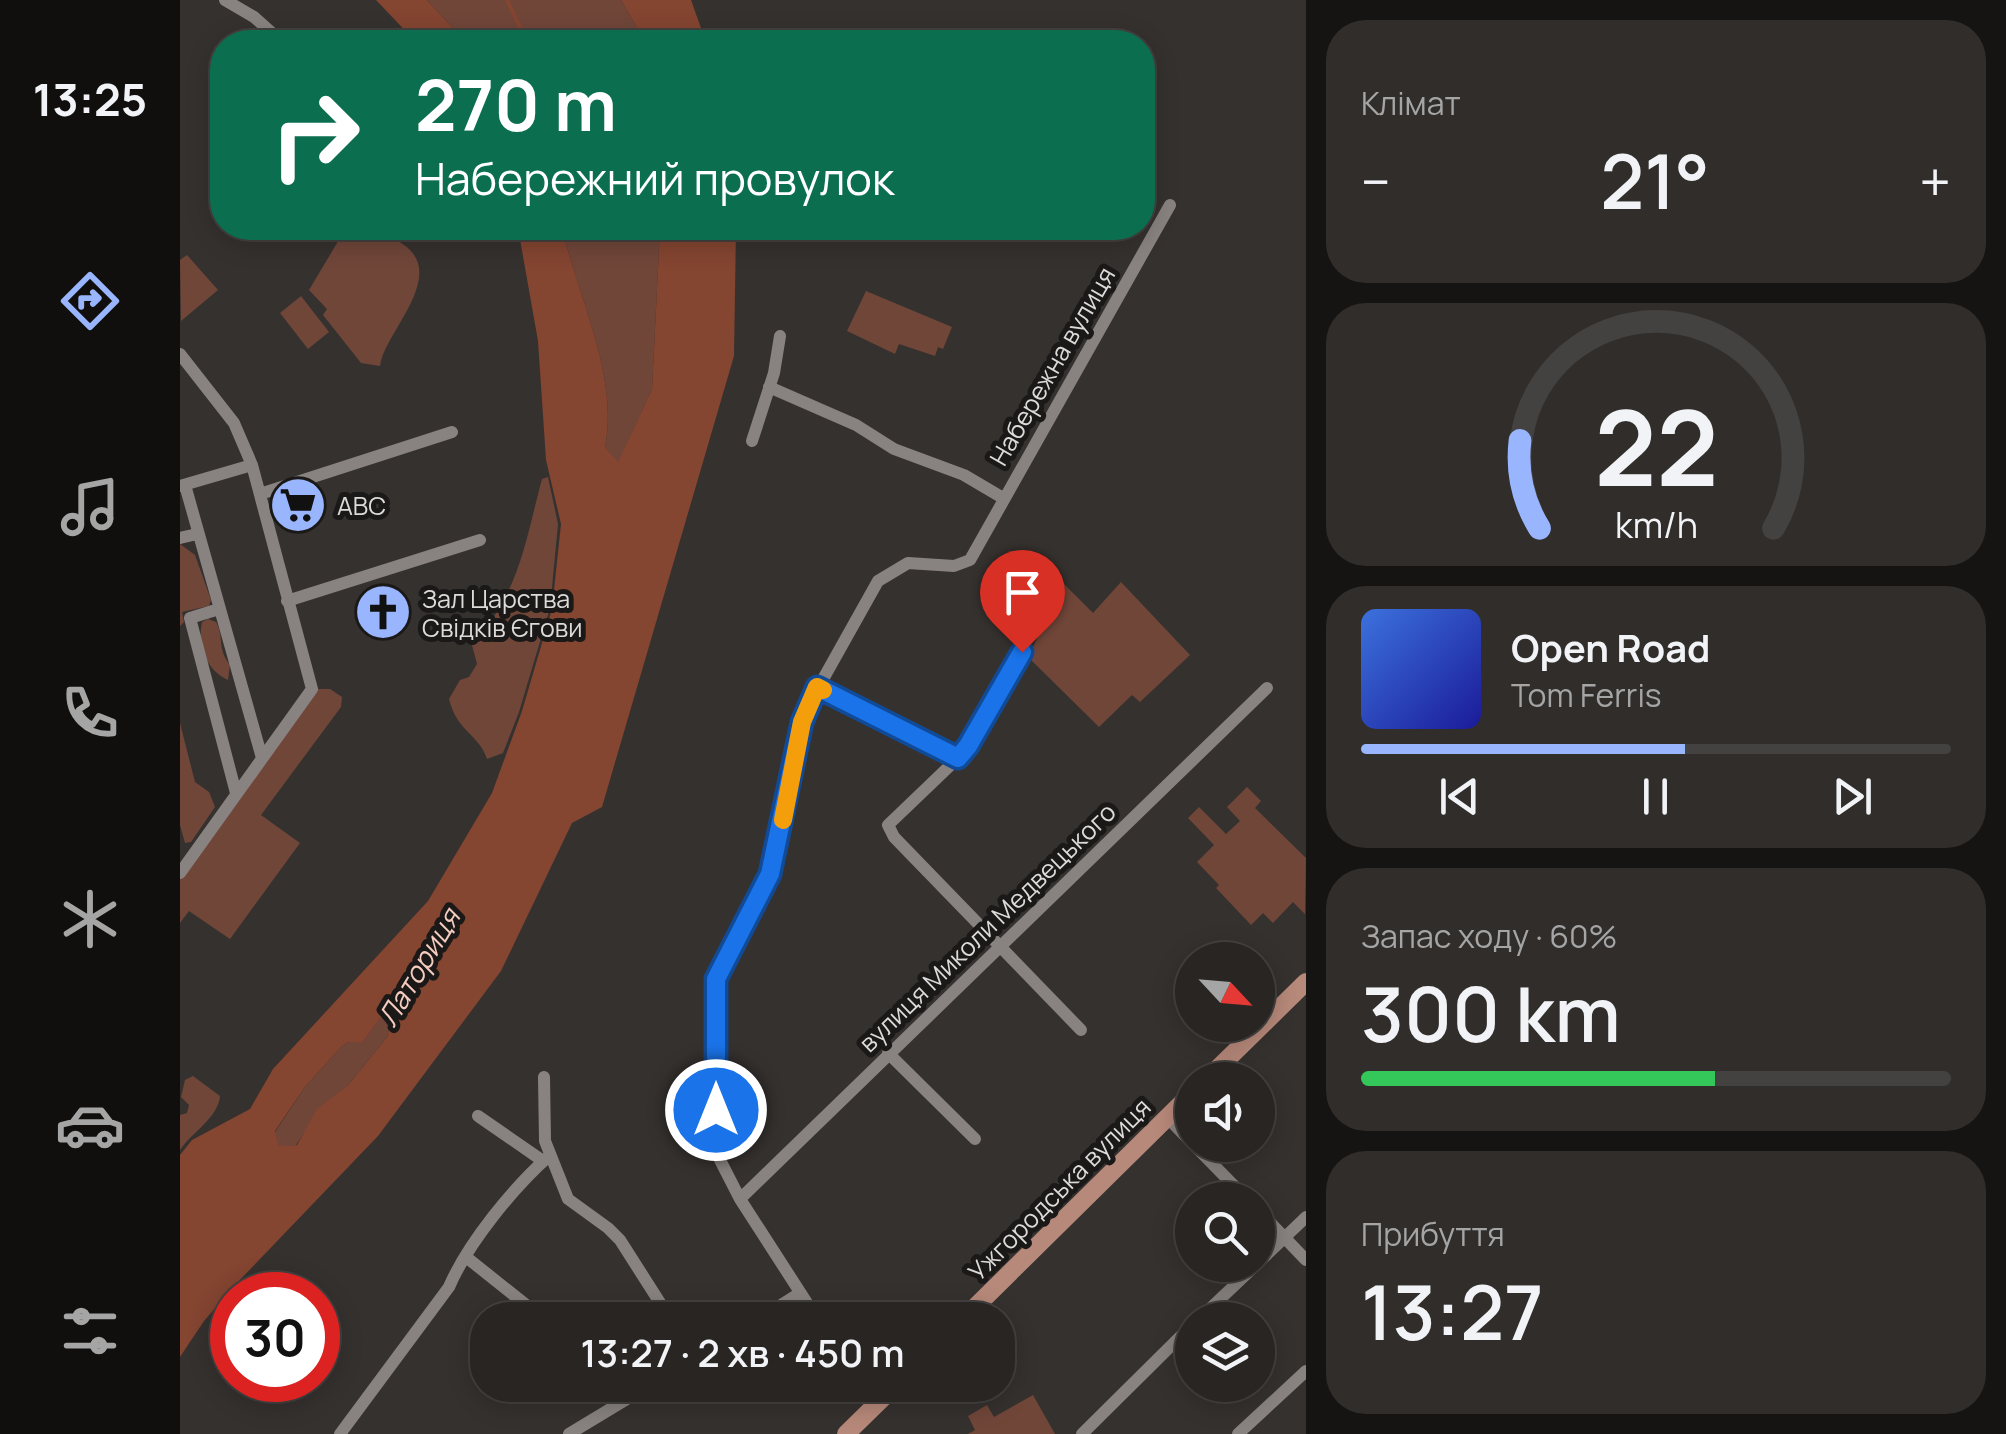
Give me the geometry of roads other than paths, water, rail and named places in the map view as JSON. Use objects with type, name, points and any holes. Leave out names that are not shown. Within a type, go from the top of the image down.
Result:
[{"type":"main road","points":[[1224,1062],[1306,982]]},
{"type":"main road","name":"Ужгородська вулиця","points":[[980,1302],[1175,1109]]},
{"type":"main road","points":[[846,1434],[879,1402]]},
{"type":"street","points":[[225,0],[269,30]]},
{"type":"street","name":"Набережна вулиця","points":[[1155,231],[1170,205]]},
{"type":"street","name":"Набережна вулиця","points":[[806,1302],[722,1169],[716,1142],[716,979],[770,874],[802,722],[817,687],[878,581],[908,563],[954,566],[970,560],[1150,240]]},
{"type":"street","points":[[752,440],[770,387],[780,336]]},
{"type":"street","points":[[180,354],[234,423],[252,465],[312,689],[180,873]]},
{"type":"street","name":"Набережна вулиця","points":[[770,387],[856,425],[894,449],[964,475],[1003,498]]},
{"type":"street","points":[[260,494],[452,432]]},
{"type":"street","points":[[252,465],[182,485],[262,758]]},
{"type":"street","points":[[180,538],[197,534]]},
{"type":"street","points":[[287,601],[480,540]]},
{"type":"street","points":[[219,610],[190,618],[236,794]]},
{"type":"street","points":[[1022,652],[968,746],[888,825],[894,837],[1081,1030]]},
{"type":"street","points":[[817,687],[958,758]]},
{"type":"street","name":"вулиця Миколи Медвецького","points":[[740,1199],[1267,688]]},
{"type":"street","points":[[888,1054],[974,1139]]},
{"type":"street","points":[[544,1077],[546,1158],[568,1200],[620,1240],[660,1302]]},
{"type":"street","points":[[478,1116],[546,1158]]},
{"type":"street","points":[[1167,1117],[1175,1125]]},
{"type":"street","points":[[340,1434],[505,1203],[546,1158]]},
{"type":"street","points":[[1211,1162],[1230,1182]]},
{"type":"street","points":[[1275,1247],[1306,1216]]},
{"type":"street","points":[[1275,1228],[1306,1260]]},
{"type":"street","points":[[466,1257],[522,1302]]},
{"type":"street","points":[[1217,1302],[1238,1282]]},
{"type":"street","points":[[787,1302],[800,1294]]},
{"type":"street","points":[[1082,1434],[1175,1342]]},
{"type":"street","points":[[1238,1434],[1306,1370]]},
{"type":"street","points":[[569,1434],[622,1402]]},
{"type":"water","points":[[376,0],[427,0],[455,30],[405,30]]},
{"type":"water","points":[[621,0],[691,0],[702,30],[638,30]]},
{"type":"water","points":[[520,240],[565,240],[602,364],[608,420],[605,447],[618,462],[652,389],[659,240],[736,240],[734,356],[602,807],[572,823],[501,971],[378,1136],[248,1272],[210,1272],[210,1314],[180,1357],[180,1155],[192,1140],[250,1109],[273,1069],[428,901],[492,793],[522,711],[552,609],[561,524],[546,460],[538,341]],"holes":[[[381,1017],[392,1018],[387,1037],[348,1085],[317,1109],[297,1145],[279,1146],[275,1131],[305,1087],[342,1046],[363,1042]]]},
{"type":"waterway","name":"Латориця","points":[[507,0],[521,30]]},
{"type":"place","name":"ABC","points":[[298,505]]},
{"type":"place","name":"Зал Царства Свідків Єгови","points":[[383,612]]}]
